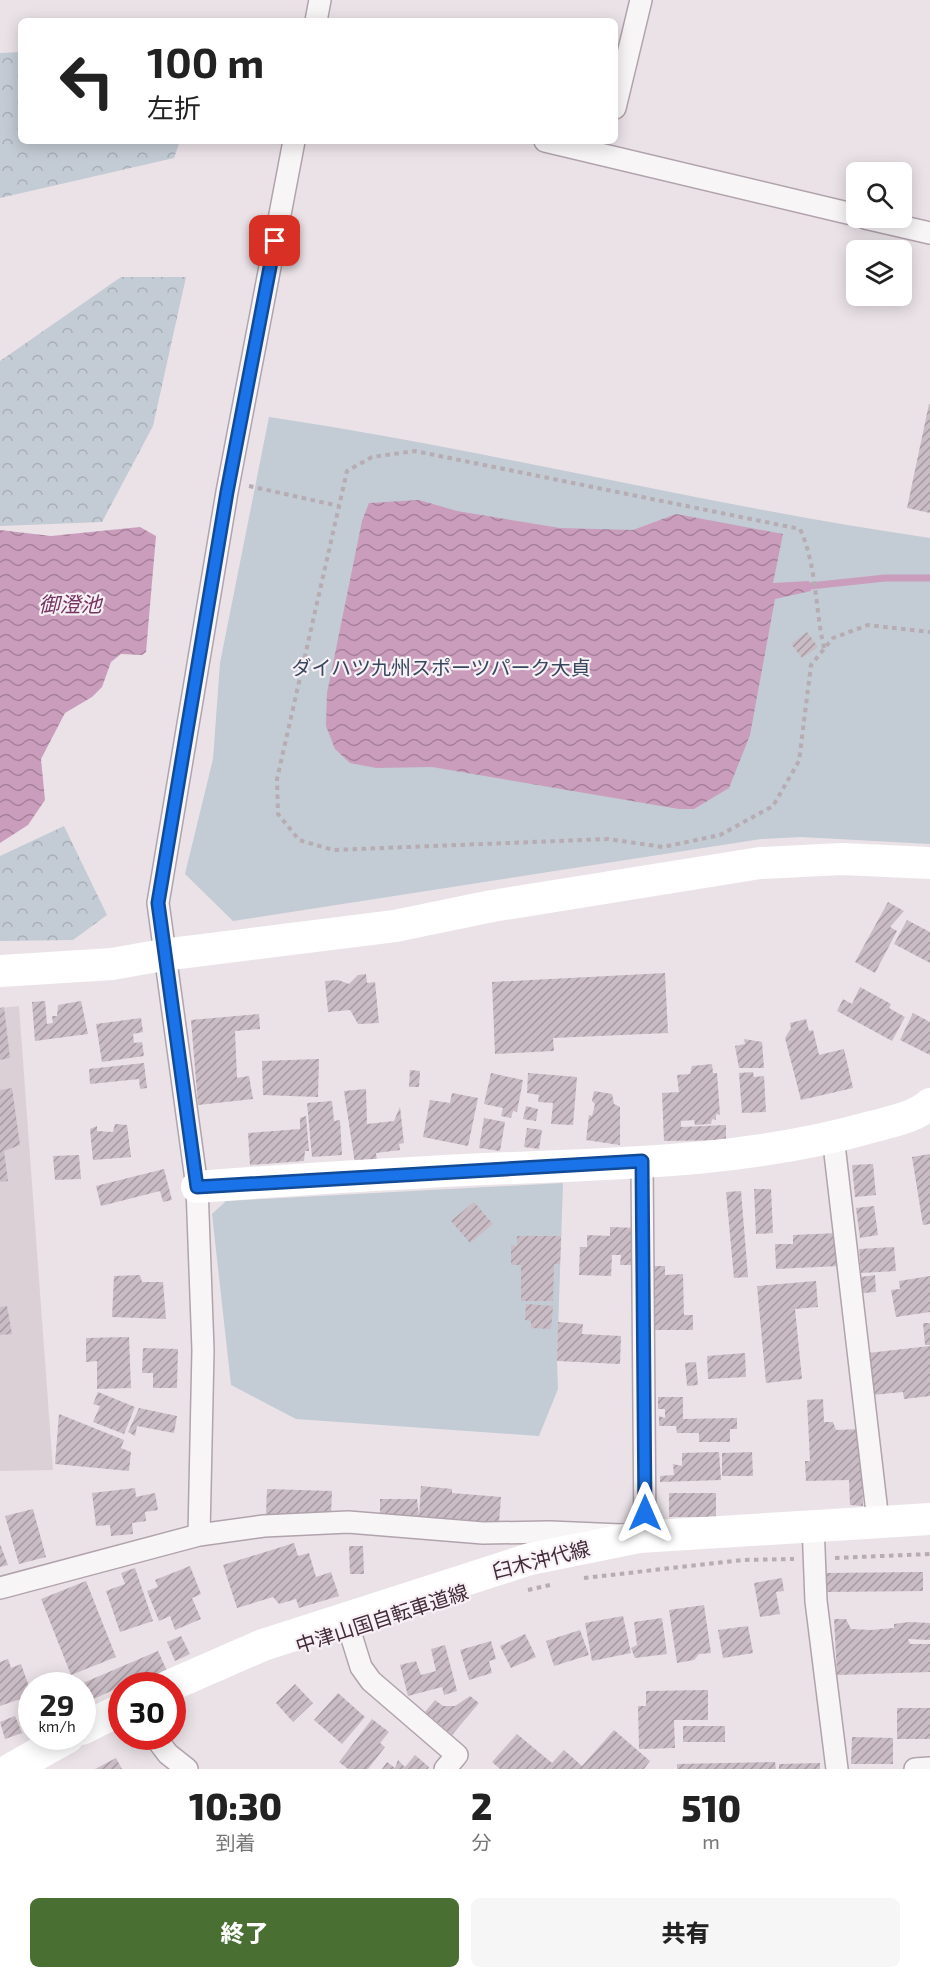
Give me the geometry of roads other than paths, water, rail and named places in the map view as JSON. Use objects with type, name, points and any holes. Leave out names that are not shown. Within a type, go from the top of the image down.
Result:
[{"type":"street","points":[[317,18],[320,0]]},
{"type":"street","points":[[618,96],[641,0]]},
{"type":"street","points":[[199,1535],[203,1350],[197,1187],[163,955],[158,903],[227,492],[293,144]]},
{"type":"street","points":[[571,144],[605,148],[846,212]]},
{"type":"street","points":[[909,228],[930,233]]},
{"type":"street","points":[[0,971],[112,964],[163,955],[395,926],[492,906],[760,863],[842,859],[930,863]]},
{"type":"street","points":[[197,1187],[642,1161],[736,1152],[833,1136],[898,1119],[930,1104]]},
{"type":"street","points":[[833,1136],[878,1521]]},
{"type":"street","points":[[0,1588],[199,1535],[264,1526],[348,1522],[483,1533],[550,1532],[645,1536],[642,1161]]},
{"type":"street","name":"臼木沖代線","points":[[186,1679],[263,1645],[530,1559],[645,1536],[813,1524],[930,1519]]},
{"type":"street","points":[[813,1524],[816,1601],[837,1769]]},
{"type":"street","points":[[346,1619],[361,1667],[371,1681],[457,1755],[445,1769]]},
{"type":"street","points":[[11,1769],[45,1750]]},
{"type":"street","points":[[165,1750],[187,1769]]},
{"type":"street","points":[[915,1769],[930,1768]]},
{"type":"water","points":[[419,500],[457,511],[560,528],[633,530],[676,514],[783,534],[773,583],[809,581],[811,591],[775,599],[750,735],[729,788],[694,809],[679,809],[432,767],[376,768],[350,763],[335,749],[326,726],[327,693],[362,521],[369,503]]},
{"type":"water","name":"御澄池","points":[[140,527],[156,536],[146,652],[142,655],[121,654],[111,662],[102,687],[92,697],[65,713],[41,759],[45,800],[28,825],[0,843],[0,530],[51,536]]},
{"type":"waterway","points":[[810,586],[885,578],[930,578]]},
{"type":"park label","name":"ダイハツ九州スポーツパーク大貞","points":[[441,668]]}]
